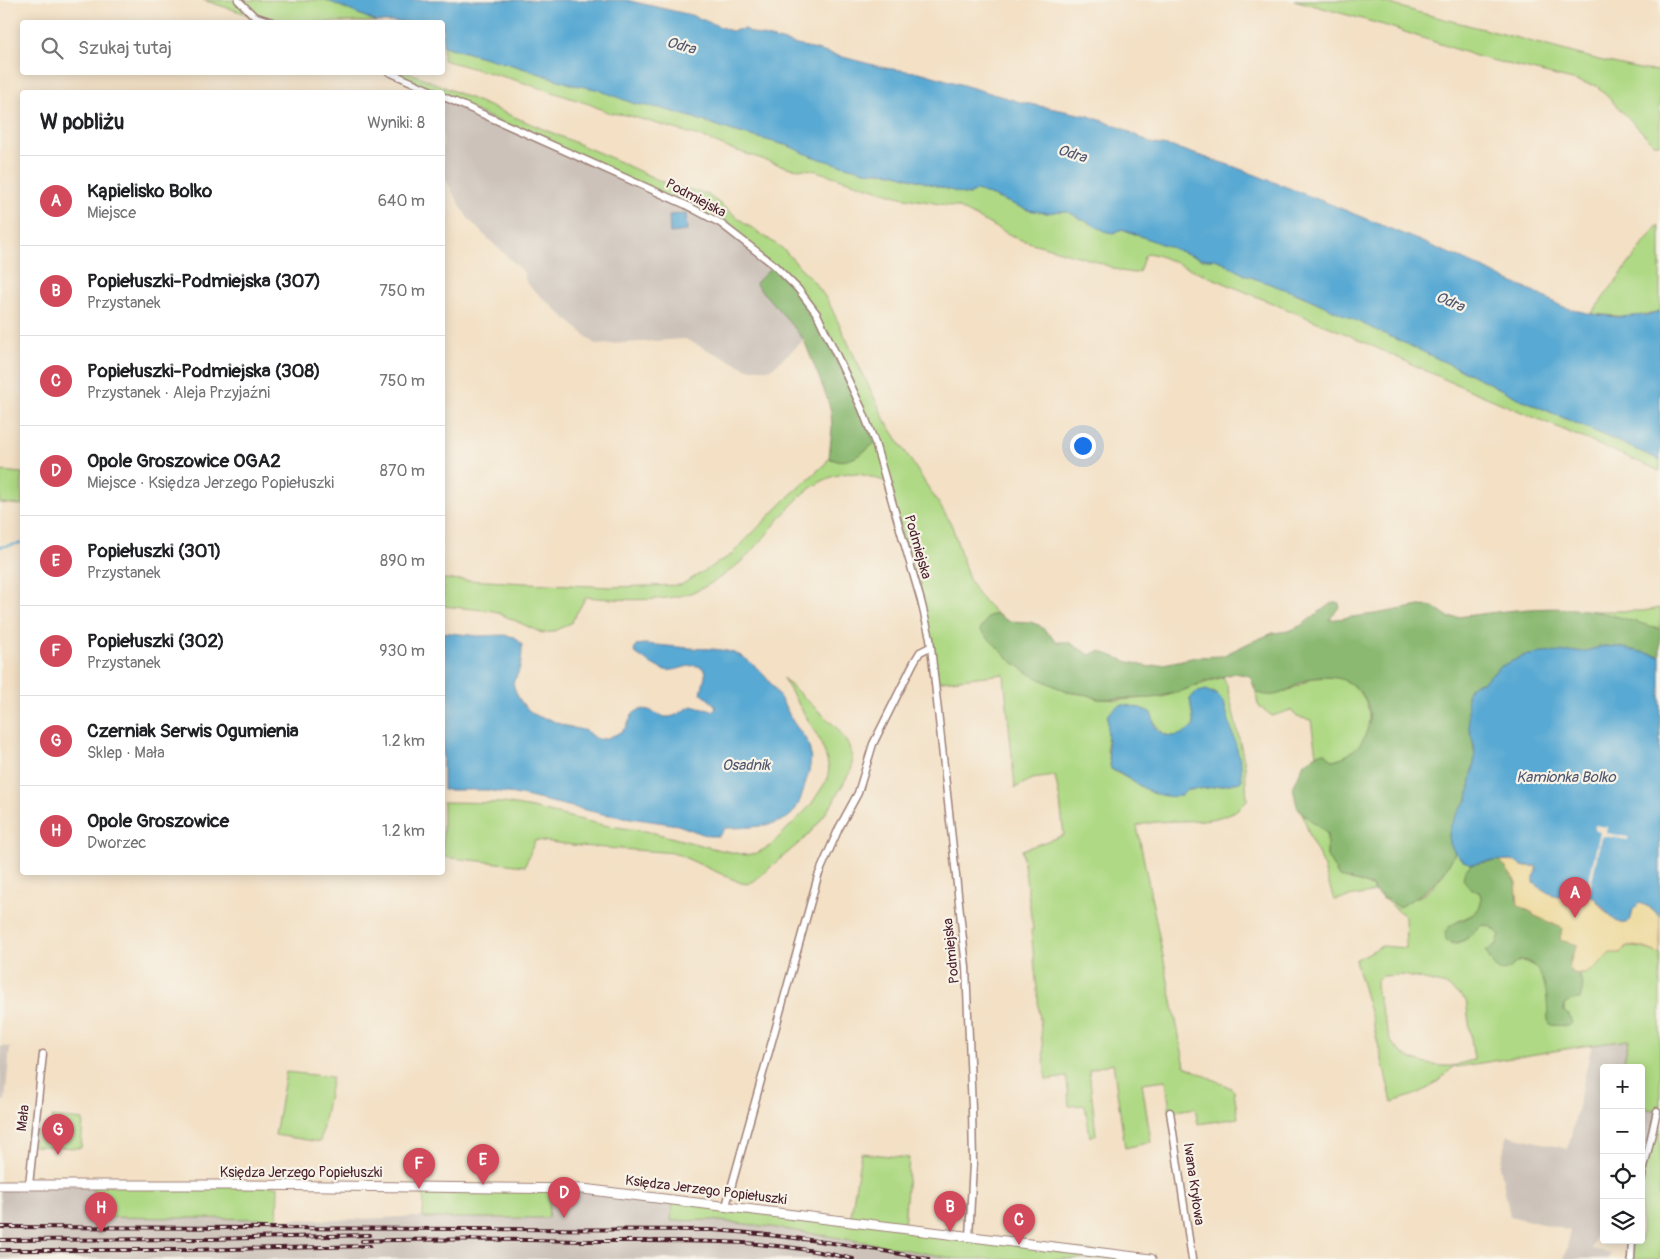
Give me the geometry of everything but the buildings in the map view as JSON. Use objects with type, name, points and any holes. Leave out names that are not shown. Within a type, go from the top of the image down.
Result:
[{"type":"main road","name":"Księdza Jerzego Popiełuszki","points":[[0,1185],[572,1188],[1151,1259]]},
{"type":"street","points":[[239,1],[254,16],[266,20]]},
{"type":"street","points":[[396,75],[430,90]]},
{"type":"street","name":"Podmiejska","points":[[445,97],[703,213],[761,254],[789,278],[817,314],[862,409],[875,443],[928,627],[966,967],[973,1164],[969,1237]]},
{"type":"street","points":[[726,1206],[818,876],[839,828],[858,793],[873,744],[914,662],[920,652],[930,647]]},
{"type":"street","name":"Mała","points":[[29,1185],[43,1054]]},
{"type":"street","points":[[1645,1164],[1657,1111]]},
{"type":"street","name":"Iwana Kryłowa","points":[[1170,1112],[1192,1259]]},
{"type":"street","points":[[1631,1259],[1632,1244]]},
{"type":"shaded area","points":[[445,97],[703,213],[774,265],[756,283],[757,286],[804,340],[771,369],[748,369],[685,339],[596,345],[527,284],[523,271],[467,217],[445,178]]},
{"type":"shaded area","points":[[1629,1040],[1623,1064],[1600,1064],[1600,1225],[1592,1249],[1610,1253],[1608,1259],[1564,1259],[1571,1231],[1510,1216],[1500,1166],[1507,1135],[1568,1149],[1592,1045]]},
{"type":"shaded area","points":[[0,1046],[10,1047],[5,1101],[0,1100]]},
{"type":"shaded area","points":[[1645,1108],[1657,1111],[1645,1164]]},
{"type":"shaded area","points":[[0,1185],[93,1185],[92,1216],[336,1220],[402,1217],[547,1218],[551,1188],[673,1200],[671,1221],[710,1220],[771,1227],[956,1259],[0,1259]]},
{"type":"green space","points":[[203,0],[326,0],[372,20],[265,20]]},
{"type":"green space","points":[[1294,0],[1377,0],[1599,60],[1644,70],[1660,71],[1660,144],[1654,144],[1597,86],[1479,57],[1387,26]]},
{"type":"green space","points":[[445,47],[516,66],[574,85],[596,89],[635,104],[660,108],[789,146],[811,156],[865,171],[893,173],[969,195],[977,190],[1028,210],[1047,213],[1068,212],[1089,223],[1117,232],[1122,229],[1202,259],[1215,259],[1245,275],[1335,310],[1518,398],[1660,460],[1660,471],[1444,379],[1344,333],[1157,255],[1148,253],[1144,257],[1139,272],[1121,271],[1095,261],[1018,239],[957,207],[900,197],[813,170],[790,168],[728,148],[699,136],[627,115],[610,113],[589,104],[515,80],[445,61]]},
{"type":"green space","points":[[394,75],[416,75],[609,157],[671,186],[707,194],[746,224],[782,248],[816,284],[828,301],[885,420],[951,523],[969,579],[978,595],[997,614],[989,616],[980,630],[1010,660],[1032,675],[1067,692],[1089,695],[1098,699],[1119,700],[1163,697],[1223,677],[1227,685],[1245,765],[1247,800],[1235,811],[1210,819],[1149,823],[1137,826],[1185,1066],[1231,1088],[1234,1091],[1238,1118],[1198,1124],[1195,1108],[1170,1112],[1166,1080],[1142,1083],[1151,1142],[1125,1148],[1113,1063],[1089,1070],[1096,1135],[1090,1137],[1085,1105],[1069,1106],[1067,1077],[1046,1080],[1031,930],[1033,930],[1022,850],[1064,835],[1055,776],[1032,779],[1015,788],[1004,674],[933,682],[930,638],[887,482],[853,473],[826,479],[799,498],[743,560],[708,585],[684,595],[657,599],[627,600],[586,597],[571,623],[552,632],[542,633],[494,611],[445,606],[445,579],[612,587],[681,585],[731,555],[829,458],[837,461],[856,457],[789,278],[720,223],[445,97],[445,90],[429,90]],"holes":[[[1213,692],[1224,703],[1242,780],[1240,782],[1208,788],[1154,794],[1111,769],[1107,749],[1108,714],[1122,705],[1140,708],[1151,714],[1154,722],[1163,733],[1174,736],[1180,735],[1194,726],[1190,699]]]},
{"type":"green space","points":[[1658,225],[1660,231],[1660,311],[1632,317],[1591,314]]},
{"type":"green space","points":[[774,265],[808,300],[875,443],[854,458],[842,461],[829,458],[832,429],[831,411],[804,340],[757,286],[756,283]]},
{"type":"green space","points":[[0,471],[20,473],[20,505],[0,503]]},
{"type":"green space","points":[[1338,602],[1340,606],[1329,620],[1420,606],[1434,607],[1450,618],[1503,611],[1557,608],[1593,611],[1660,629],[1660,656],[1618,647],[1603,646],[1586,651],[1523,656],[1500,667],[1483,682],[1475,683],[1467,695],[1475,757],[1468,799],[1456,815],[1449,834],[1450,844],[1455,853],[1444,872],[1432,886],[1399,907],[1375,892],[1373,887],[1339,877],[1327,856],[1327,833],[1302,813],[1297,806],[1293,788],[1304,763],[1325,752],[1332,760],[1345,756],[1356,748],[1364,737],[1368,726],[1369,713],[1366,701],[1359,690],[1347,682],[1337,678],[1315,677],[1305,680],[1280,694],[1265,695],[1256,692],[1250,676],[1235,673],[1179,692],[1152,698],[1098,699],[1089,695],[1067,692],[1032,675],[1011,661],[980,630],[989,616],[997,614],[1008,621],[1030,622],[1039,625],[1058,642],[1068,642],[1090,655],[1099,651],[1129,662],[1150,667],[1196,657],[1222,656],[1273,633],[1289,631],[1302,625],[1330,604]]},
{"type":"green space","points":[[1660,608],[1660,629],[1591,611],[1643,611]]},
{"type":"green space","points":[[783,678],[838,729],[849,746],[852,768],[832,804],[817,825],[804,839],[748,884],[741,883],[675,853],[580,846],[535,840],[525,866],[445,857],[445,802],[504,803],[603,825],[651,832],[746,855],[757,853],[770,846],[810,806],[827,780],[829,769],[818,737]]},
{"type":"green space","points":[[1313,678],[1339,678],[1353,686],[1363,697],[1368,709],[1369,722],[1365,735],[1358,746],[1347,755],[1332,760],[1320,753],[1316,755],[1311,720],[1297,717],[1291,710],[1272,716],[1258,705],[1256,692],[1263,694],[1278,693]]},
{"type":"green space","points":[[1302,813],[1327,833],[1327,856],[1350,880],[1373,888],[1375,892],[1334,900],[1321,859],[1312,842]]},
{"type":"green space","points":[[1455,853],[1463,861],[1472,864],[1465,870],[1469,887],[1480,893],[1481,901],[1476,912],[1452,925],[1447,930],[1452,944],[1456,944],[1472,935],[1482,925],[1490,926],[1500,935],[1497,944],[1516,964],[1519,961],[1527,962],[1539,971],[1548,994],[1548,1010],[1564,1012],[1564,1005],[1572,1000],[1581,979],[1579,975],[1593,969],[1608,955],[1620,948],[1634,947],[1660,954],[1660,1259],[1631,1259],[1632,1244],[1645,1244],[1645,1164],[1657,1111],[1645,1108],[1645,1064],[1623,1064],[1629,1040],[1454,1066],[1433,1085],[1412,1096],[1392,1102],[1372,1019],[1355,960],[1382,946],[1406,948],[1405,916],[1375,892],[1403,897],[1418,897],[1430,890],[1444,872]],"holes":[[[1403,975],[1446,985],[1466,1000],[1474,1060],[1452,1066],[1423,1063],[1402,1054],[1394,1046],[1378,1000],[1376,981],[1381,976]]]},
{"type":"green space","points":[[1500,860],[1510,873],[1517,887],[1516,898],[1524,909],[1562,928],[1578,945],[1570,960],[1571,971],[1579,975],[1582,990],[1580,999],[1572,1000],[1564,1005],[1564,1012],[1569,1015],[1572,1023],[1569,1026],[1551,1025],[1548,1020],[1547,998],[1542,978],[1532,965],[1522,960],[1503,971],[1496,968],[1491,962],[1486,951],[1497,944],[1500,935],[1491,926],[1482,925],[1470,936],[1457,943],[1447,942],[1445,933],[1448,928],[1477,911],[1481,903],[1480,893],[1469,887],[1463,879],[1465,870],[1472,864]]},
{"type":"green space","points":[[286,1072],[332,1077],[320,1142],[275,1135]]},
{"type":"green space","points":[[52,1117],[83,1120],[81,1148],[33,1146],[35,1131],[50,1132]]},
{"type":"green space","points":[[861,1153],[909,1158],[904,1228],[1151,1259],[956,1259],[771,1227],[710,1220],[671,1221],[673,1200],[850,1221]]},
{"type":"green space","points":[[93,1185],[278,1186],[277,1219],[92,1217]]},
{"type":"green space","points":[[424,1187],[551,1188],[548,1218],[423,1218]]},
{"type":"sand","points":[[1500,860],[1512,860],[1522,866],[1536,866],[1538,871],[1534,877],[1558,896],[1571,892],[1589,894],[1594,897],[1604,911],[1625,923],[1631,919],[1633,909],[1640,902],[1651,908],[1660,916],[1660,954],[1639,947],[1628,947],[1620,953],[1610,953],[1597,966],[1585,974],[1574,973],[1569,968],[1573,953],[1578,945],[1560,940],[1562,928],[1533,915],[1533,913],[1518,905],[1516,882]]},
{"type":"water","name":"Odra","points":[[326,0],[626,0],[691,15],[731,31],[744,29],[755,34],[885,68],[923,73],[1020,102],[1089,116],[1122,128],[1150,143],[1173,147],[1235,167],[1330,204],[1481,267],[1561,306],[1574,310],[1618,317],[1647,315],[1660,311],[1660,460],[1518,398],[1301,295],[1245,275],[1215,259],[1202,259],[1122,229],[1114,233],[1107,232],[1068,212],[1047,213],[1028,210],[977,190],[969,195],[963,194],[893,173],[865,171],[830,162],[789,146],[660,108],[635,104],[596,89],[574,85],[516,66],[445,47],[445,20],[372,20]]},
{"type":"water","points":[[686,214],[687,231],[670,233],[669,215]]},
{"type":"water","name":"Osadnik","points":[[445,632],[515,637],[522,645],[522,650],[519,669],[513,682],[516,693],[522,703],[535,715],[586,731],[594,738],[600,739],[621,731],[628,725],[632,715],[640,710],[644,709],[668,717],[674,716],[692,706],[713,711],[716,709],[714,704],[701,693],[706,671],[701,667],[691,666],[676,670],[662,669],[649,663],[634,652],[636,645],[715,649],[739,655],[748,660],[770,682],[793,722],[805,738],[811,755],[810,768],[803,792],[798,805],[791,815],[778,822],[760,826],[725,828],[719,836],[708,836],[678,825],[603,814],[520,795],[486,790],[445,790]]},
{"type":"water","name":"Kamionka Bolko","points":[[1603,646],[1618,647],[1660,656],[1660,916],[1651,908],[1640,903],[1633,909],[1631,919],[1626,923],[1620,923],[1615,920],[1589,894],[1572,892],[1558,896],[1542,889],[1534,883],[1537,871],[1536,866],[1522,866],[1512,860],[1472,864],[1463,861],[1450,844],[1449,834],[1456,815],[1468,799],[1475,757],[1469,728],[1467,695],[1470,687],[1475,683],[1483,682],[1500,667],[1523,656],[1586,651]]},
{"type":"water","points":[[1205,690],[1218,695],[1224,703],[1241,763],[1242,780],[1240,782],[1187,790],[1181,796],[1170,796],[1152,792],[1111,769],[1108,714],[1119,706],[1136,707],[1151,713],[1155,726],[1160,732],[1165,735],[1175,736],[1194,726],[1190,699],[1195,693]]},
{"type":"pier","points":[[1595,825],[1607,827],[1606,833],[1628,837],[1628,840],[1604,836],[1601,838],[1589,894],[1586,893],[1600,832],[1594,830]]},
{"type":"waterway","points":[[0,547],[20,543]]},
{"type":"railway","points":[[0,1227],[712,1230],[820,1241],[928,1259]]},
{"type":"railway","points":[[0,1240],[210,1239],[370,1235]]},
{"type":"railway","points":[[362,1241],[726,1242],[790,1247],[853,1259]]},
{"type":"railway","points":[[0,1250],[188,1250],[370,1246]]},
{"type":"place","name":"Kąpielisko Bolko","points":[[1575,918]]},
{"type":"place","name":"Czerniak Serwis Ogumienia","points":[[58,1155]]},
{"type":"place","name":"Popiełuszki (301)","points":[[483,1185]]},
{"type":"place","name":"Popiełuszki (302)","points":[[419,1189]]},
{"type":"place","name":"Opole Groszowice OGA2","points":[[564,1218]]},
{"type":"place","name":"Popiełuszki-Podmiejska (307)","points":[[950,1232]]},
{"type":"place","name":"Opole Groszowice","points":[[101,1233]]},
{"type":"place","name":"Popiełuszki-Podmiejska (308)","points":[[1019,1245]]}]
